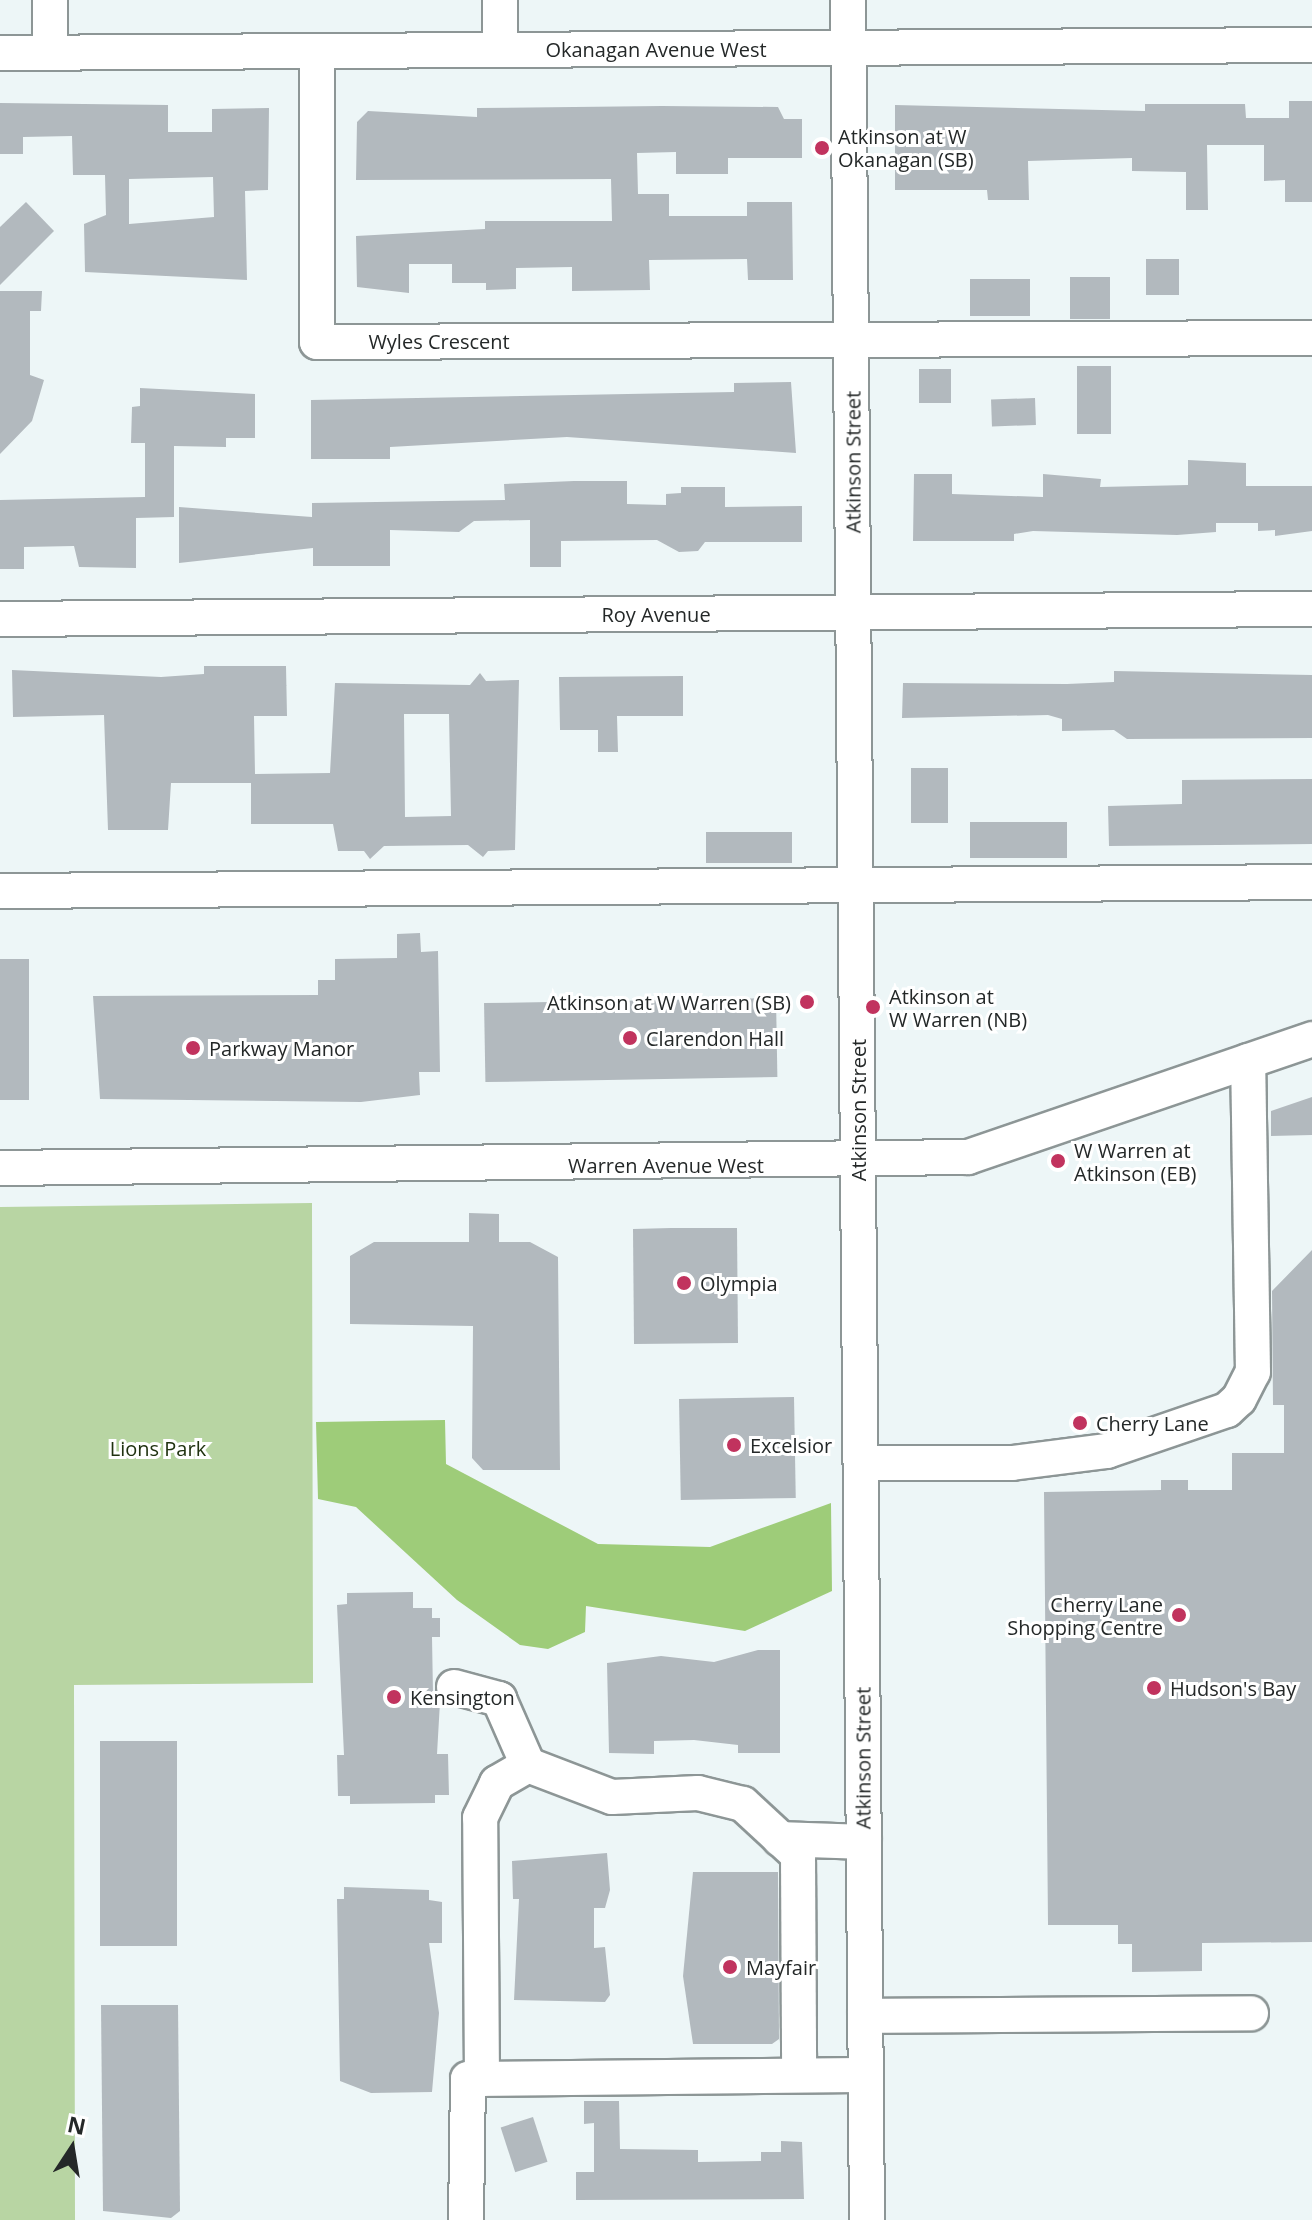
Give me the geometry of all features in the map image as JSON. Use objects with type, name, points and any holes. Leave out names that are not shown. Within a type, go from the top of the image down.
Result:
[{"type":"street","points":[[50,0],[50,53]]},
{"type":"street","points":[[500,0],[500,50]]},
{"type":"street","name":"Atkinson Street","points":[[848,0],[867,2220]]},
{"type":"street","name":"Okanagan Avenue West","points":[[0,53],[1312,45]]},
{"type":"street","name":"Wyles Crescent","points":[[317,51],[317,342],[852,340]]},
{"type":"street","points":[[852,340],[1312,338]]},
{"type":"street","name":"Roy Avenue","points":[[0,619],[1312,609]]},
{"type":"street","points":[[0,891],[1312,882]]},
{"type":"street","name":"Warren Avenue West","points":[[0,1168],[859,1163],[968,1157],[1312,1039]]},
{"type":"street","points":[[861,1463],[1012,1463],[1107,1451],[1227,1410],[1239,1399],[1253,1372],[1248,1061]]},
{"type":"street","points":[[454,1687],[499,1699],[528,1765],[612,1797],[698,1793],[743,1804],[798,1855],[799,2075]]},
{"type":"street","points":[[482,2079],[480,1818],[497,1783],[528,1765]]},
{"type":"street","points":[[780,1839],[864,1842]]},
{"type":"street","points":[[865,2016],[1251,2013]]},
{"type":"street","points":[[466,2220],[468,2079],[866,2075]]},
{"type":"green space","name":"Lions Park","points":[[312,1203],[313,1683],[74,1685],[75,2220],[0,2220],[0,1207]]},
{"type":"green space","points":[[445,1420],[446,1464],[598,1544],[710,1547],[831,1503],[832,1591],[745,1631],[586,1606],[585,1632],[548,1649],[520,1645],[457,1600],[356,1507],[318,1499],[316,1422]]},
{"type":"building","points":[[1289,101],[1312,101],[1312,202],[1285,202],[1285,180],[1264,181],[1264,145],[1207,145],[1208,210],[1186,210],[1186,172],[1132,171],[1132,158],[1028,161],[1029,200],[988,200],[987,190],[895,190],[895,105],[1145,111],[1145,104],[1245,104],[1246,118],[1289,118]]},
{"type":"building","points":[[0,103],[168,105],[168,132],[212,132],[212,109],[269,108],[268,190],[245,191],[247,280],[85,272],[84,224],[106,215],[105,175],[73,175],[72,136],[23,137],[23,154],[0,154]],"holes":[[[213,177],[214,217],[129,224],[129,179]]]},
{"type":"building","points":[[778,107],[784,119],[802,119],[802,158],[728,158],[728,174],[676,174],[676,152],[637,153],[638,194],[669,194],[669,216],[747,216],[747,202],[792,202],[793,280],[748,280],[747,259],[649,260],[650,290],[572,291],[572,267],[516,268],[516,289],[486,290],[486,283],[452,283],[452,264],[409,264],[409,293],[357,287],[356,236],[485,229],[485,221],[612,221],[611,179],[356,180],[357,122],[368,111],[477,117],[477,108]]},
{"type":"building","points":[[26,202],[54,231],[0,285],[0,227]]},
{"type":"building","points":[[1146,259],[1179,259],[1179,295],[1146,295]]},
{"type":"building","points":[[1070,277],[1110,277],[1110,319],[1070,319]]},
{"type":"building","points":[[970,279],[1030,279],[1030,316],[970,316]]},
{"type":"building","points":[[0,291],[42,291],[41,311],[30,311],[30,375],[44,380],[32,421],[0,454]]},
{"type":"building","points":[[1077,366],[1111,366],[1111,434],[1077,434]]},
{"type":"building","points":[[919,369],[951,369],[951,403],[919,403]]},
{"type":"building","points":[[791,382],[796,453],[567,437],[390,447],[390,459],[311,459],[311,400],[734,392],[734,383]]},
{"type":"building","points":[[140,388],[255,394],[255,438],[226,438],[226,447],[174,446],[174,517],[136,518],[136,568],[79,567],[74,546],[24,547],[24,569],[0,569],[0,500],[145,497],[145,443],[131,443],[132,407],[140,406]]},
{"type":"building","points":[[1035,398],[1036,425],[992,427],[991,400]]},
{"type":"building","points":[[1188,460],[1246,463],[1246,486],[1312,486],[1312,531],[1275,536],[1275,530],[1258,531],[1258,523],[1216,523],[1216,532],[1177,535],[1033,531],[1014,534],[1014,541],[913,541],[914,474],[952,474],[952,494],[1043,497],[1043,474],[1101,479],[1100,487],[1188,485]]},
{"type":"building","points":[[627,481],[627,504],[666,505],[666,494],[681,493],[681,487],[725,487],[725,507],[802,506],[802,542],[705,542],[698,551],[679,552],[657,540],[561,541],[561,567],[530,567],[530,520],[474,521],[459,532],[390,530],[390,566],[313,566],[313,548],[179,563],[179,507],[312,517],[312,503],[505,500],[504,484]]},
{"type":"building","points":[[204,666],[286,666],[287,716],[254,716],[255,774],[330,773],[335,683],[470,685],[480,673],[486,681],[519,680],[515,850],[488,851],[483,857],[468,845],[384,846],[370,859],[364,851],[338,851],[333,824],[251,824],[251,783],[171,783],[168,830],[108,830],[104,715],[13,717],[12,670],[161,677],[204,674]],"holes":[[[404,714],[449,714],[451,816],[405,817]]]},
{"type":"building","points":[[1114,671],[1312,675],[1312,738],[1127,739],[1114,730],[1062,731],[1062,719],[1048,715],[902,718],[903,683],[1114,682]]},
{"type":"building","points":[[683,676],[683,716],[617,716],[618,752],[598,752],[598,730],[560,730],[559,677]]},
{"type":"building","points":[[911,768],[948,768],[948,823],[911,823]]},
{"type":"building","points":[[1312,779],[1312,844],[1109,846],[1108,806],[1182,804],[1182,780]]},
{"type":"building","points":[[970,822],[1067,822],[1067,858],[970,858]]},
{"type":"building","points":[[706,832],[792,832],[792,863],[706,863]]},
{"type":"building","points":[[420,933],[421,952],[438,951],[440,1072],[419,1072],[420,1095],[361,1102],[100,1099],[93,996],[318,995],[318,980],[335,980],[335,959],[397,958],[397,934]]},
{"type":"building","points":[[0,959],[29,959],[29,1100],[0,1100]]},
{"type":"building","name":"Clarendon Hall","points":[[776,998],[777,1077],[485,1082],[484,1003]]},
{"type":"building","points":[[1312,1097],[1312,1135],[1271,1136],[1271,1111]]},
{"type":"building","points":[[469,1213],[499,1214],[499,1242],[530,1242],[558,1257],[560,1470],[483,1470],[472,1458],[473,1326],[350,1324],[350,1256],[374,1242],[469,1242]]},
{"type":"building","name":"Olympia","points":[[737,1228],[738,1343],[634,1344],[633,1229]]},
{"type":"building","name":"Cherry Lane Shopping Centre","points":[[1312,1250],[1312,1942],[1202,1943],[1202,1971],[1132,1972],[1132,1944],[1118,1944],[1118,1925],[1048,1925],[1044,1492],[1161,1490],[1161,1480],[1188,1480],[1188,1490],[1232,1490],[1232,1453],[1284,1453],[1284,1405],[1273,1405],[1272,1291]]},
{"type":"building","name":"Excelsior","points":[[794,1397],[796,1498],[681,1500],[679,1399]]},
{"type":"building","name":"Kensington","points":[[413,1592],[413,1608],[432,1608],[432,1618],[440,1618],[440,1637],[432,1637],[433,1694],[440,1702],[437,1754],[448,1754],[449,1795],[435,1795],[435,1803],[350,1804],[350,1796],[338,1796],[337,1755],[344,1755],[337,1605],[347,1604],[347,1593]]},
{"type":"building","points":[[758,1650],[780,1650],[780,1753],[738,1753],[738,1745],[694,1740],[654,1741],[654,1754],[609,1753],[607,1663],[661,1656],[714,1662]]},
{"type":"building","points":[[100,1741],[177,1741],[177,1946],[100,1946]]},
{"type":"building","points":[[607,1853],[610,1890],[605,1908],[594,1908],[594,1948],[605,1947],[610,1995],[605,2002],[514,2000],[519,1899],[513,1899],[512,1861]]},
{"type":"building","name":"Mayfair","points":[[693,1872],[778,1872],[779,2039],[772,2044],[693,2044],[683,1976]]},
{"type":"building","points":[[344,1887],[429,1890],[429,1900],[442,1902],[442,1943],[429,1943],[439,2013],[432,2092],[371,2093],[340,2081],[337,1899],[344,1899]]},
{"type":"building","points":[[101,2005],[178,2005],[180,2211],[171,2218],[103,2211]]},
{"type":"building","points":[[584,2101],[619,2101],[620,2149],[698,2150],[698,2162],[761,2161],[761,2152],[781,2152],[781,2141],[802,2142],[804,2199],[576,2200],[576,2172],[594,2172],[594,2123],[584,2124]]},
{"type":"building","points":[[533,2117],[548,2162],[515,2172],[501,2128]]},
{"type":"place","name":"Atkinson at W Okanagan (SB)","points":[[822,148]]},
{"type":"place","name":"Atkinson at W Warren (SB)","points":[[807,1002]]},
{"type":"place","name":"Atkinson at W Warren (NB)","points":[[873,1007]]},
{"type":"place","name":"Clarendon Hall","points":[[630,1038]]},
{"type":"place","name":"Parkway Manor","points":[[193,1048]]},
{"type":"place","name":"W Warren at Atkinson (EB)","points":[[1058,1161]]},
{"type":"place","name":"Olympia","points":[[684,1283]]},
{"type":"place","name":"Cherry Lane","points":[[1080,1423]]},
{"type":"place","name":"Excelsior","points":[[734,1445]]},
{"type":"place","name":"Cherry Lane Shopping Centre","points":[[1179,1615]]},
{"type":"place","name":"Hudson's Bay","points":[[1154,1688]]},
{"type":"place","name":"Kensington","points":[[394,1697]]},
{"type":"place","name":"Mayfair","points":[[730,1967]]}]
